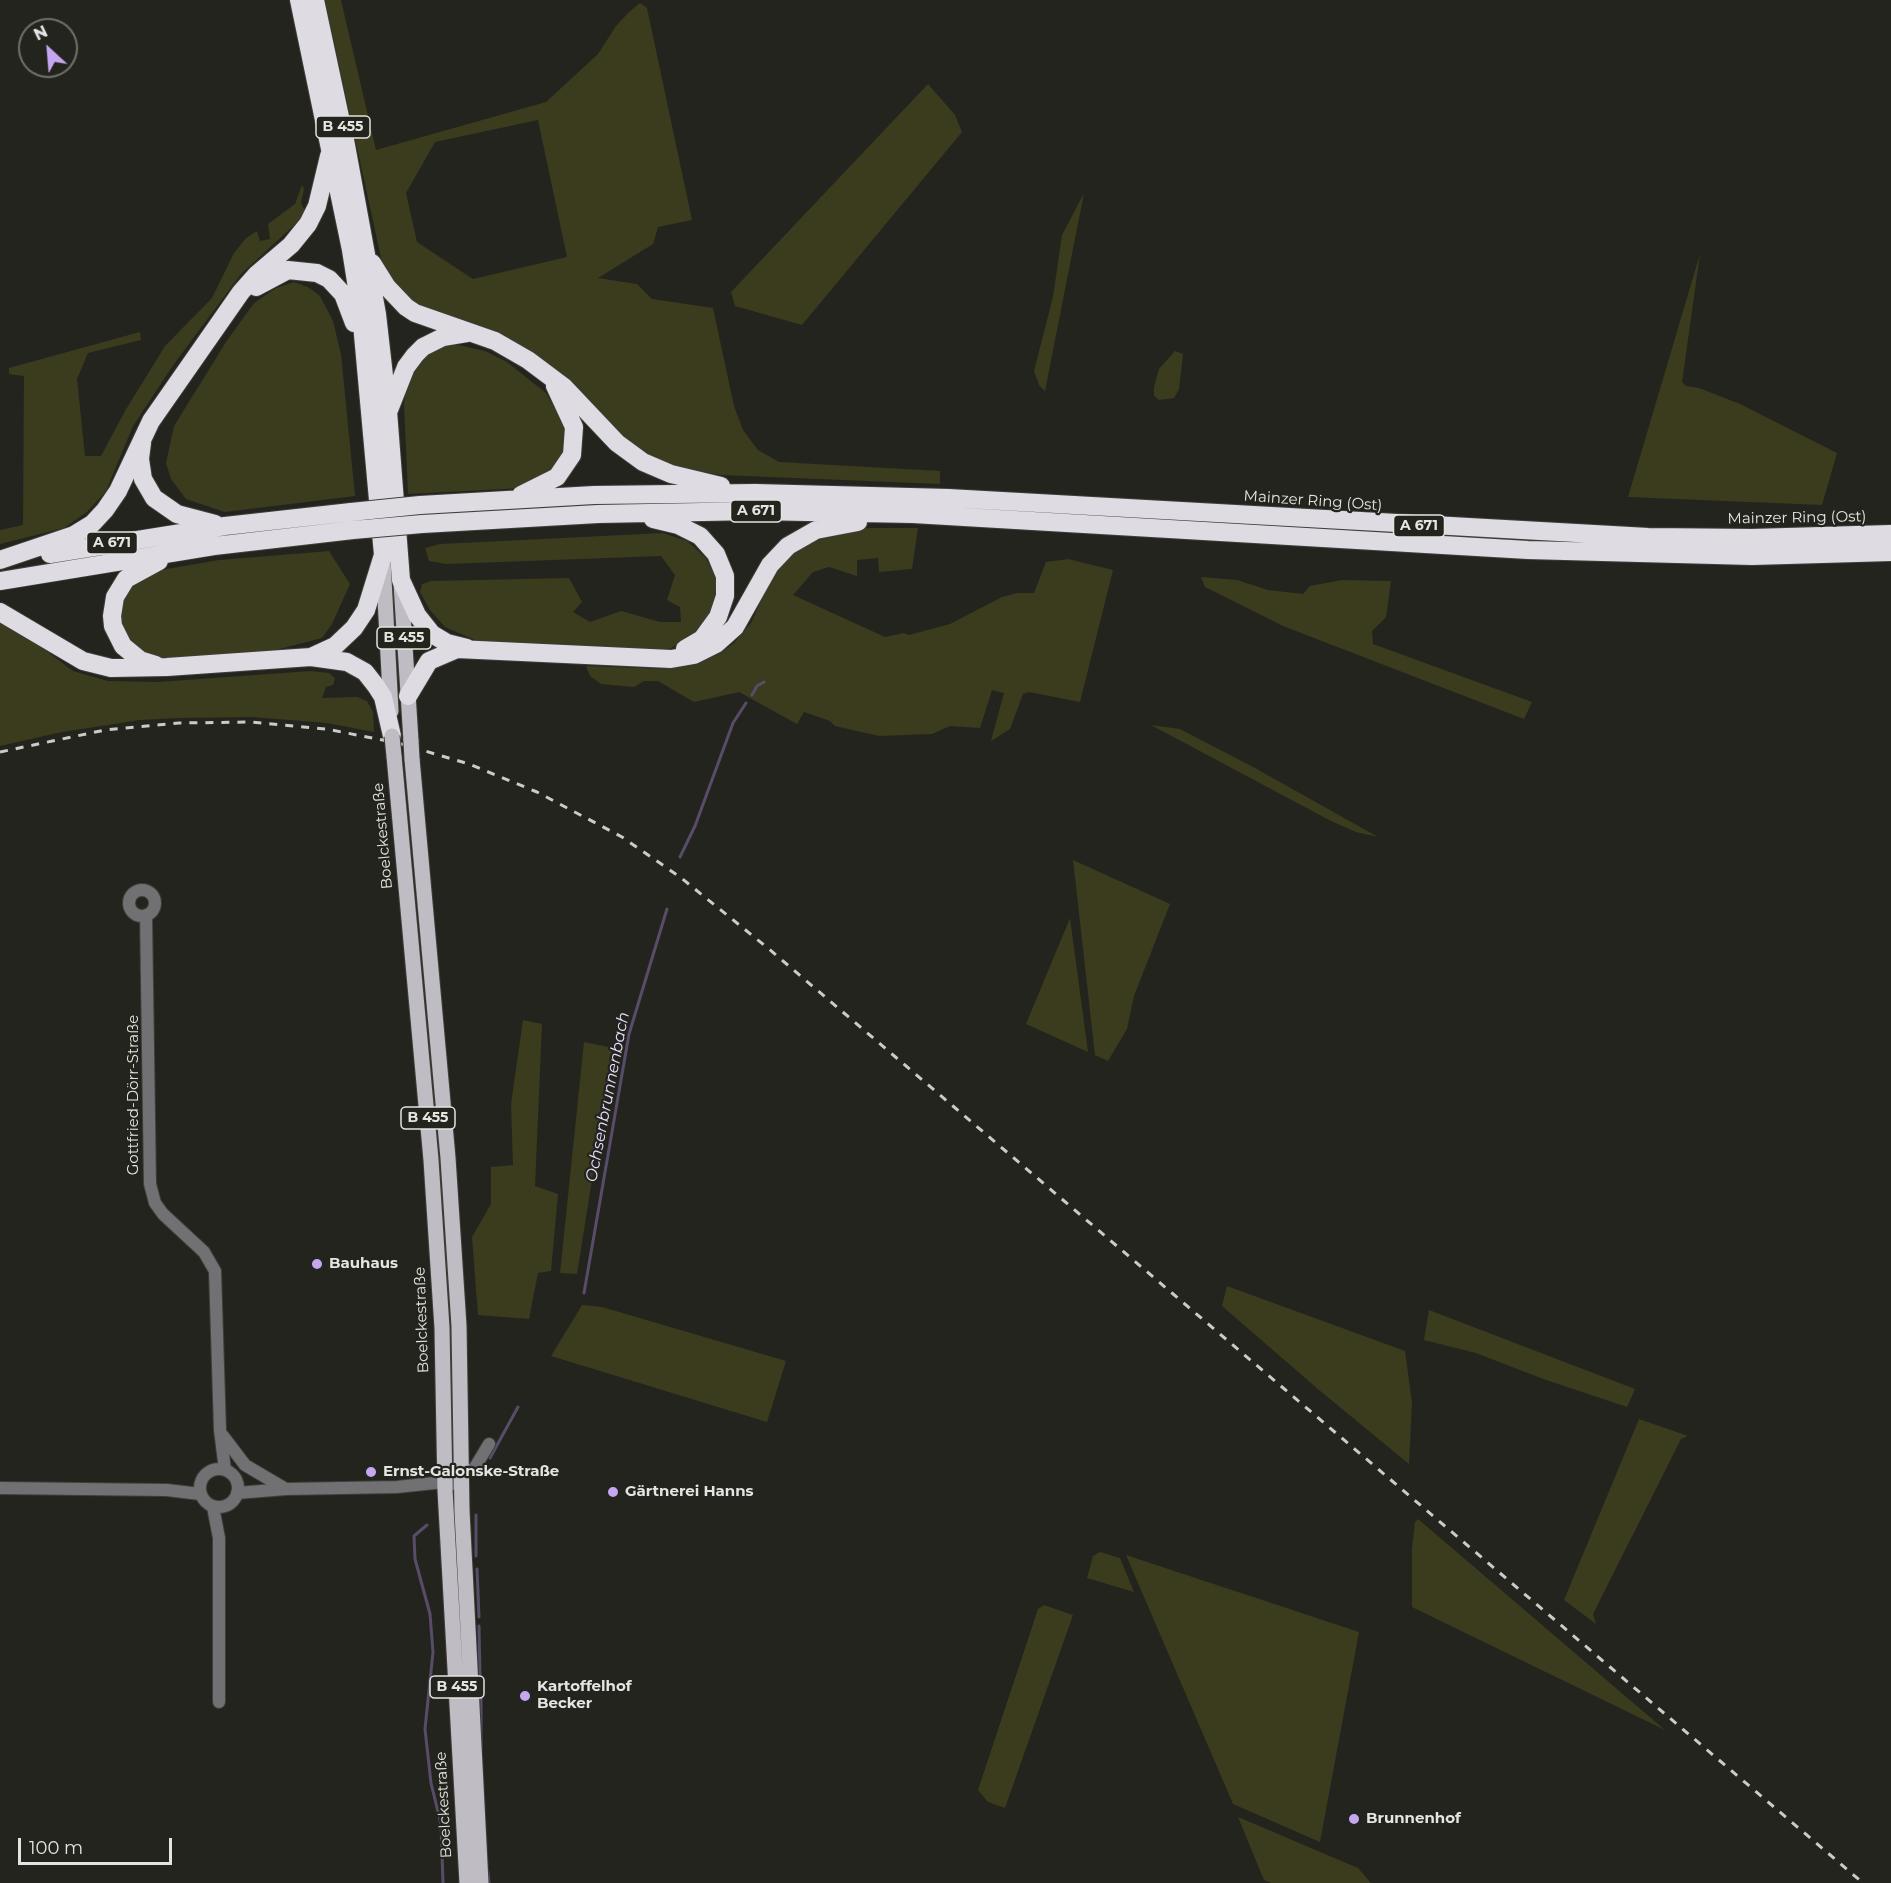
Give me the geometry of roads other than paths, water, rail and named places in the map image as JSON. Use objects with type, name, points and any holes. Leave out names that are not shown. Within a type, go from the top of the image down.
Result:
[{"type":"highway","name":"B 455","points":[[299,0],[351,250],[366,359],[383,555]]},
{"type":"highway","name":"B 455","points":[[315,0],[367,255],[388,411],[401,580]]},
{"type":"highway","points":[[0,561],[65,539],[92,524],[112,500],[143,435],[228,310],[249,282],[291,245],[308,224],[318,206],[330,148]]},
{"type":"highway","points":[[367,255],[387,287],[406,307],[415,313],[477,334],[512,350],[543,371],[578,400],[617,443],[643,462],[671,474],[755,493]]},
{"type":"highway","points":[[228,310],[255,287],[276,274],[298,269],[317,273],[330,279],[342,294],[366,359]]},
{"type":"highway","points":[[388,411],[406,368],[423,347],[449,335],[477,334]]},
{"type":"highway","points":[[511,499],[557,477],[572,455],[575,441],[569,412],[543,371]]},
{"type":"highway","points":[[143,435],[141,469],[154,498],[177,514],[225,526]]},
{"type":"highway","name":"Mainzer Ring (Ost)","points":[[755,493],[948,498],[1626,536],[1752,538],[1891,534]]},
{"type":"highway","name":"A 671","points":[[0,561],[225,526],[420,505],[511,499],[755,493]]},
{"type":"highway","name":"A 671","points":[[0,581],[214,546],[353,530],[598,513],[755,511],[913,514],[1407,543],[1648,554],[1752,556],[1891,552]]},
{"type":"highway","points":[[598,513],[656,520],[688,529],[709,544],[722,565],[726,596],[711,629],[686,649],[667,656],[646,658]]},
{"type":"highway","points":[[401,580],[417,615],[432,634],[447,643],[467,648],[646,658],[688,656],[705,650],[726,637],[742,617],[770,566],[788,546],[801,537],[837,525],[913,514]]},
{"type":"highway","points":[[166,667],[140,660],[123,646],[114,626],[116,597],[126,579],[145,566],[214,546]]},
{"type":"highway","points":[[311,657],[335,646],[354,628],[366,610],[383,555]]},
{"type":"highway","points":[[0,612],[30,627],[69,654],[96,665],[126,669],[311,657],[347,662],[365,672],[383,697],[392,736]]},
{"type":"highway","points":[[408,696],[429,662],[446,652],[467,648]]},
{"type":"main road","name":"B 455","points":[[383,555],[392,736]]},
{"type":"main road","name":"B 455","points":[[401,580],[408,696]]},
{"type":"main road","name":"Boelckestraße","points":[[408,696],[448,1158],[459,1326],[461,1480],[481,1883]]},
{"type":"main road","name":"Boelckestraße","points":[[392,736],[431,1160],[442,1328],[444,1486],[452,1591],[467,1883]]},
{"type":"street","name":"Gottfried-Dörr-Straße","points":[[146,915],[150,1184],[155,1203],[163,1214],[204,1252],[215,1271],[220,1470]]},
{"type":"street","points":[[220,1430],[245,1465],[286,1489]]},
{"type":"street","points":[[237,1489],[444,1486],[461,1480],[474,1469],[489,1444]]},
{"type":"street","points":[[220,1470],[234,1477],[237,1489],[231,1503],[219,1506],[203,1499],[200,1488],[206,1474],[220,1470]]},
{"type":"street","points":[[0,1488],[167,1490],[200,1488]]},
{"type":"street","points":[[219,1506],[219,1702]]},
{"type":"waterway","name":"Ochsenbrunnenbach","points":[[752,695],[757,686],[764,682]]},
{"type":"waterway","name":"Ochsenbrunnenbach","points":[[680,857],[695,826],[733,723],[746,703]]},
{"type":"waterway","name":"Ochsenbrunnenbach","points":[[584,1293],[629,1034],[667,909]]},
{"type":"waterway","name":"Ochsenbrunnenbach","points":[[490,1458],[518,1407]]},
{"type":"waterway","name":"Ochsenbrunnenbach","points":[[476,1515],[476,1556]]},
{"type":"waterway","points":[[427,1525],[414,1536],[415,1559],[430,1614],[433,1652],[425,1729],[431,1783],[441,1824],[443,1883]]},
{"type":"waterway","name":"Ochsenbrunnenbach","points":[[477,1569],[479,1617]]},
{"type":"waterway","name":"Ochsenbrunnenbach","points":[[479,1626],[480,1677]]},
{"type":"waterway","name":"Ochsenbrunnenbach","points":[[481,1693],[481,1747]]},
{"type":"waterway","name":"Ochsenbrunnenbach","points":[[488,1872],[489,1883]]},
{"type":"railway","points":[[0,752],[105,730],[179,723],[251,722],[326,729],[398,743],[469,764],[537,792],[622,837],[680,877],[769,949],[1863,1883]]},
{"type":"place","name":"Bauhaus","points":[[317,1264]]},
{"type":"place","name":"Ernst-Galonske-Straße","points":[[371,1472]]},
{"type":"place","name":"Gärtnerei Hanns","points":[[613,1492]]},
{"type":"place","name":"Kartoffelhof Becker","points":[[525,1696]]},
{"type":"place","name":"Brunnenhof","points":[[1354,1819]]}]
